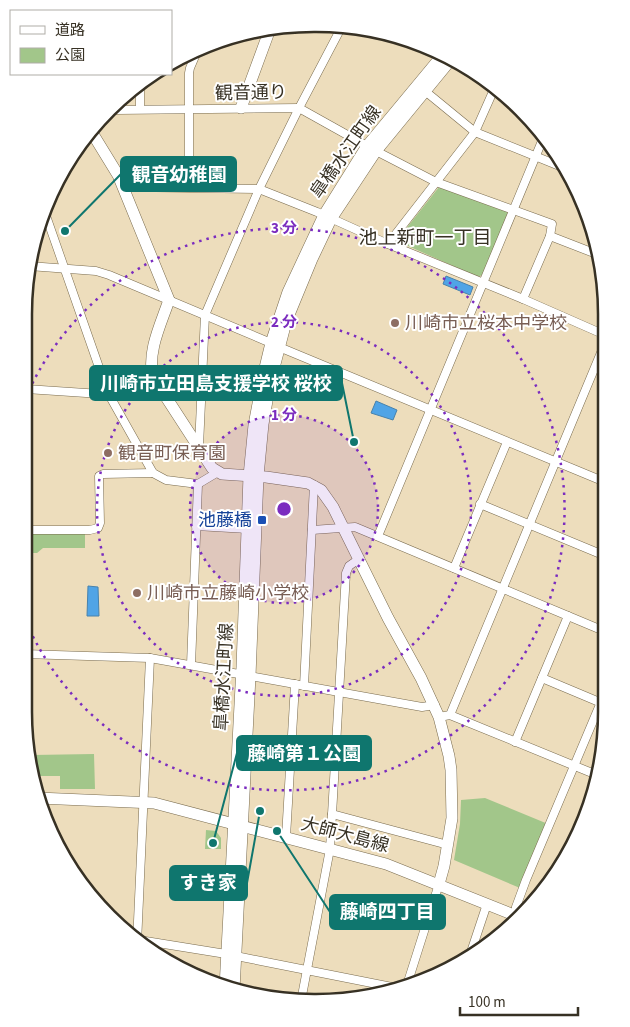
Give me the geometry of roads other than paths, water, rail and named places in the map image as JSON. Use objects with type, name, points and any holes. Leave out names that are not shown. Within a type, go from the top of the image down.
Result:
[{"type":"street","points":[[199,446],[205,315],[260,189],[299,108],[338,34]]},
{"type":"street","points":[[241,108],[267,37]]},
{"type":"street","points":[[189,187],[190,68],[193,60]]},
{"type":"street","name":"皐橋水江町線","points":[[246,676],[248,528],[253,476],[270,384],[275,345],[328,217],[372,148],[438,61]]},
{"type":"street","name":"皐橋水江町線","points":[[372,148],[446,65]]},
{"type":"street","points":[[425,91],[476,132],[553,163]]},
{"type":"street","points":[[140,94],[140,109]]},
{"type":"street","points":[[388,244],[476,132],[492,95]]},
{"type":"street","name":"観音通り","points":[[121,110],[299,108],[436,182],[552,224],[550,236]]},
{"type":"street","points":[[95,138],[118,175],[169,300],[151,354],[150,364],[153,377],[212,468],[222,474],[299,481],[314,485],[321,490],[344,528],[435,705],[445,716],[591,772]]},
{"type":"street","points":[[378,536],[540,145]]},
{"type":"street","points":[[123,187],[260,189],[388,244],[523,298],[598,331]]},
{"type":"street","points":[[48,222],[108,393],[153,472],[166,480],[198,484],[218,472]]},
{"type":"street","points":[[523,298],[550,236],[590,252]]},
{"type":"street","points":[[37,267],[96,271],[598,479]]},
{"type":"street","points":[[409,979],[439,884],[452,818],[451,770],[445,716],[503,588],[598,360]]},
{"type":"street","points":[[32,389],[101,394],[153,377]]},
{"type":"street","points":[[454,568],[507,442]]},
{"type":"street","points":[[32,530],[90,530],[98,528],[100,523],[99,476],[103,474],[153,472]]},
{"type":"street","name":"皐橋水江町線","points":[[233,983],[231,955],[246,676],[253,476]]},
{"type":"street","points":[[191,665],[198,484]]},
{"type":"street","points":[[304,686],[312,495],[314,485]]},
{"type":"street","points":[[480,504],[598,553]]},
{"type":"street","points":[[196,526],[248,528]]},
{"type":"street","points":[[312,530],[355,527],[598,628]]},
{"type":"street","points":[[302,994],[330,849],[346,573],[349,566],[359,559]]},
{"type":"street","points":[[515,742],[568,616]]},
{"type":"street","points":[[32,654],[150,658],[422,707],[435,705]]},
{"type":"street","points":[[136,930],[150,658]]},
{"type":"street","points":[[542,678],[598,698]]},
{"type":"street","points":[[286,837],[295,684]]},
{"type":"street","points":[[516,911],[526,880],[598,712]]},
{"type":"street","name":"大師大島線","points":[[46,798],[154,803],[386,864],[512,915]]},
{"type":"street","points":[[332,814],[448,845]]},
{"type":"street","points":[[473,946],[487,904]]},
{"type":"street","points":[[152,943],[231,955],[385,986]]},
{"type":"street","name":"皐橋水江町線","points":[[226,981],[231,955]]},
{"type":"water","points":[[446,276],[473,287],[470,295],[443,284]]},
{"type":"water","points":[[376,401],[397,410],[393,420],[371,413]]},
{"type":"water","points":[[88,586],[98,587],[99,616],[87,616]]},
{"type":"place","name":"観音幼稚園","points":[[65,231]]},
{"type":"place","name":"川崎市立桜本中学校","points":[[395,323]]},
{"type":"place","name":"川崎市立田島支援学校 桜校","points":[[354,442]]},
{"type":"place","name":"観音町保育園","points":[[108,453]]},
{"type":"place","name":"池藤橋","points":[[262,520]]},
{"type":"place","name":"川崎市立藤崎小学校","points":[[137,593]]},
{"type":"place","name":"すき家","points":[[260,811]]},
{"type":"place","name":"藤崎四丁目","points":[[277,831]]},
{"type":"place","name":"藤崎第１公園","points":[[213,843]]},
{"type":"district","name":"池上新町一丁目","points":[[425,238]]}]
